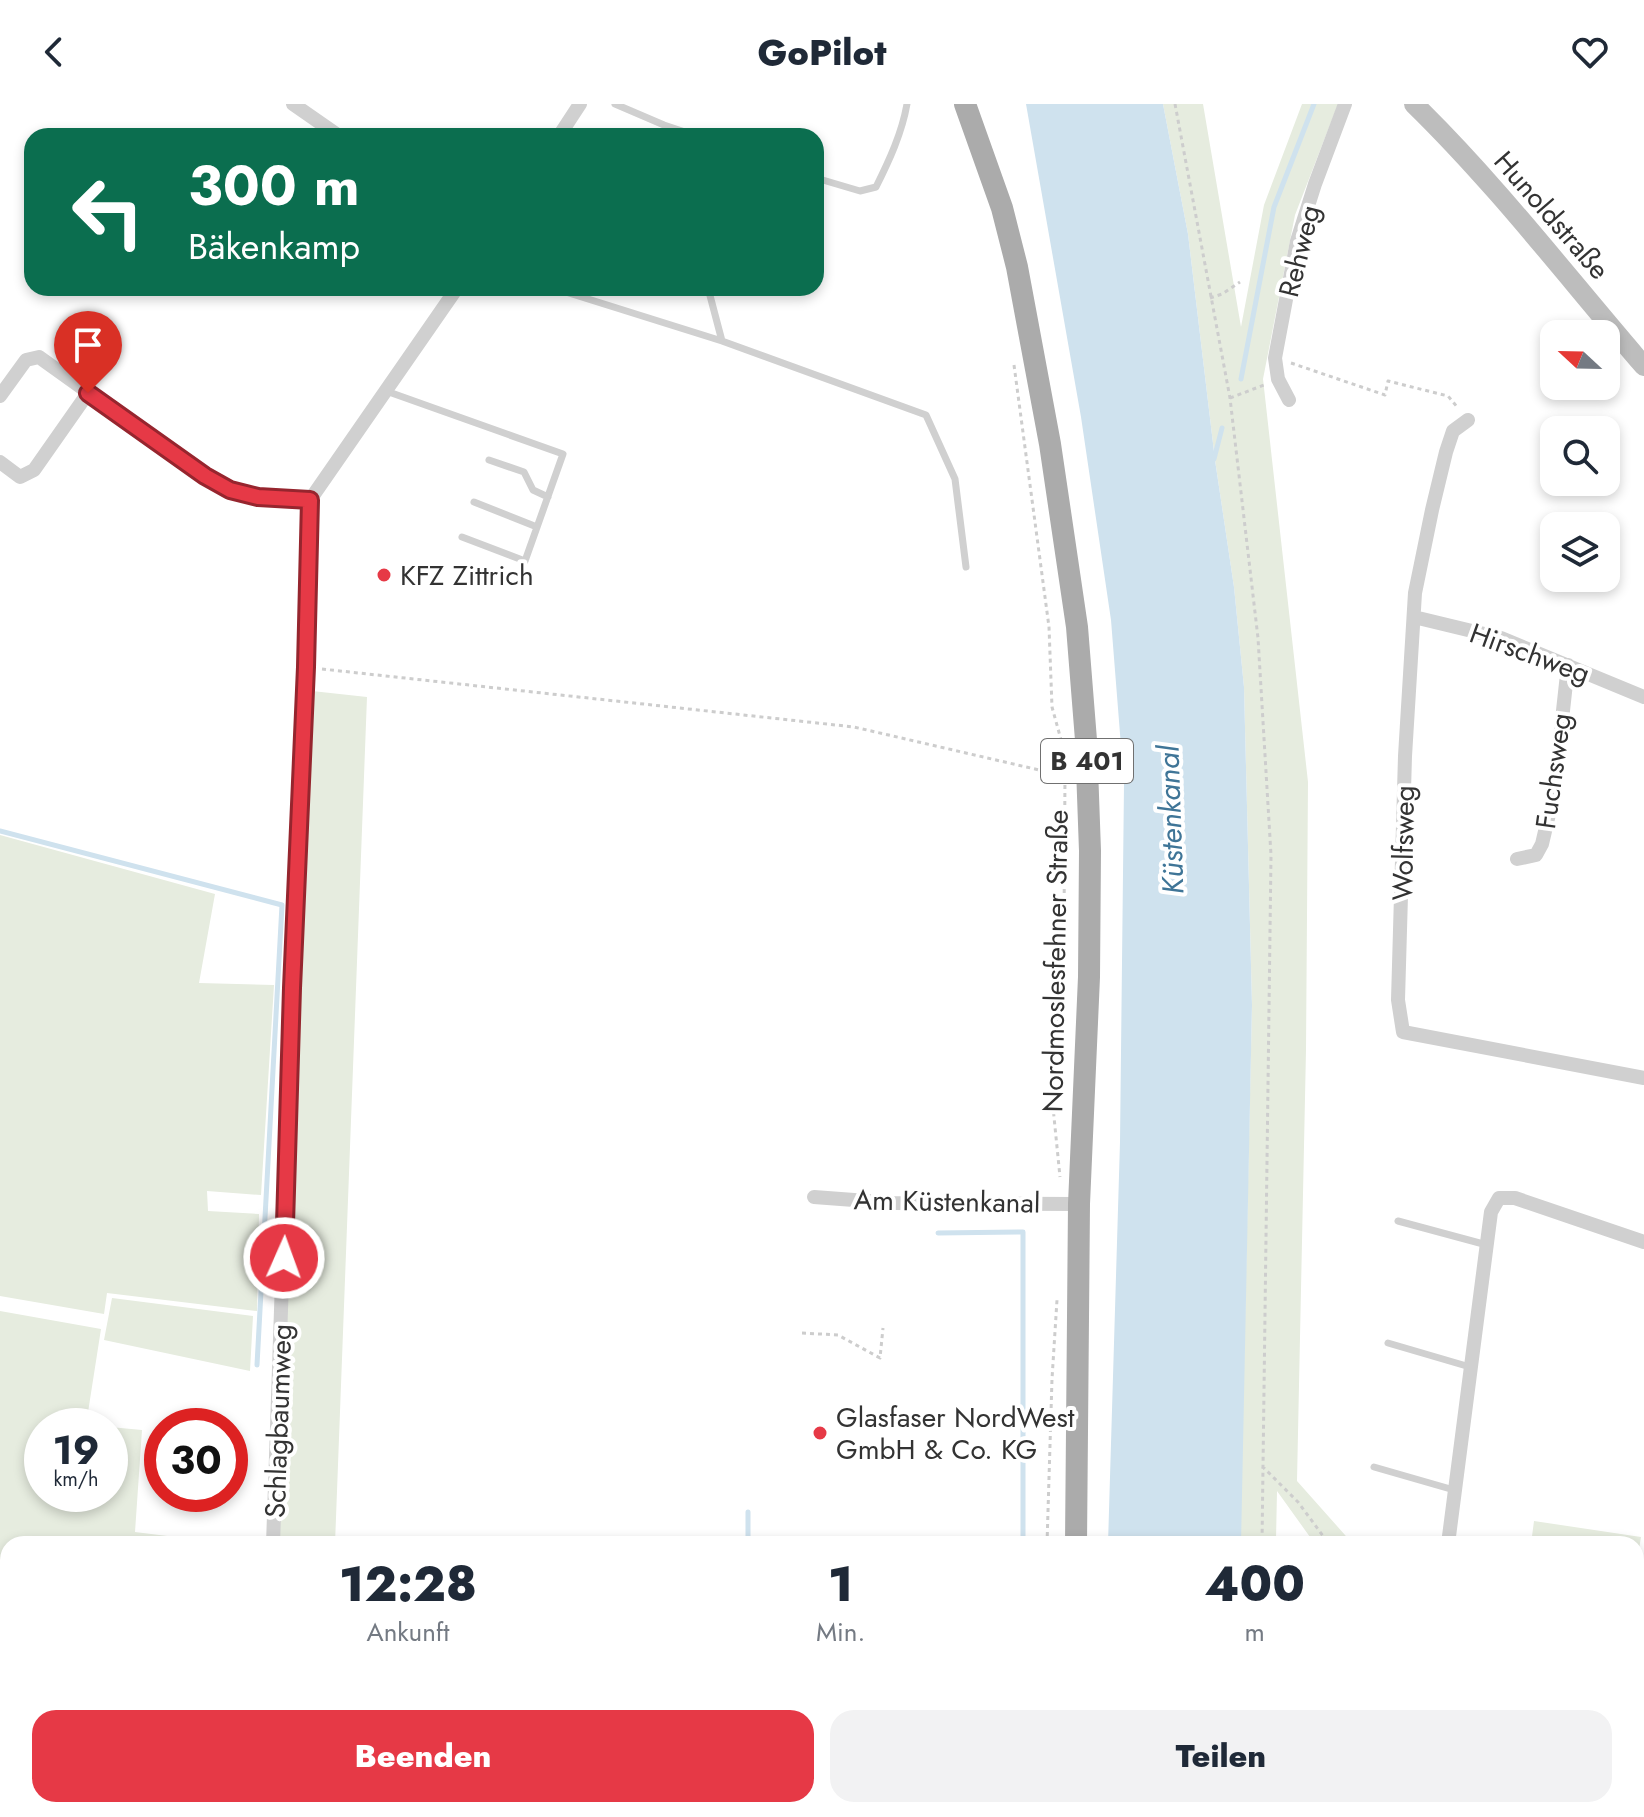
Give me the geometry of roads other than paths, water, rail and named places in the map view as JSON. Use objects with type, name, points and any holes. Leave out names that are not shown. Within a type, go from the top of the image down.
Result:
[{"type":"main road","name":"Nordmoslesfehner Straße","points":[[965,104],[1002,208],[1017,267],[1050,444],[1077,627],[1086,740],[1090,851],[1089,977],[1070,1204],[1076,1536]]},
{"type":"street","points":[[293,104],[328,128]]},
{"type":"street","points":[[564,128],[580,104]]},
{"type":"street","name":"Rehweg","points":[[1289,400],[1278,379],[1275,358],[1297,241],[1345,104]]},
{"type":"street","name":"Hunoldstraße","points":[[1414,104],[1483,177],[1644,366]]},
{"type":"street","points":[[0,396],[26,360],[39,357],[205,476],[230,490],[258,497],[310,500],[451,296]]},
{"type":"street","points":[[0,462],[20,477],[34,470],[88,393]]},
{"type":"street","name":"Wolfsweg","points":[[1468,420],[1453,431],[1446,452],[1418,577],[1405,756],[1398,1000],[1403,1032],[1644,1078]]},
{"type":"street","name":"Schlagbaumweg","points":[[273,1536],[310,500]]},
{"type":"street","name":"Hirschweg","points":[[1414,617],[1501,638],[1644,697]]},
{"type":"street","name":"Fuchsweg","points":[[1517,859],[1536,855],[1542,844],[1554,793],[1568,665]]},
{"type":"street","name":"Am Küstenkanal","points":[[814,1197],[894,1203],[1070,1204]]},
{"type":"street","points":[[1449,1536],[1491,1212],[1499,1198],[1515,1198],[1644,1242]]},
{"type":"lane","points":[[615,104],[673,128]]},
{"type":"lane","points":[[824,180],[860,191],[876,187],[887,165],[907,104]]},
{"type":"lane","points":[[579,296],[722,341],[926,415],[955,479],[966,567]]},
{"type":"lane","points":[[710,296],[722,341]]},
{"type":"lane","points":[[386,391],[563,454],[525,561],[462,537]]},
{"type":"lane","points":[[489,460],[524,472],[533,490],[548,497]]},
{"type":"lane","points":[[474,502],[537,527]]},
{"type":"lane","points":[[1398,1221],[1487,1245]]},
{"type":"lane","points":[[1388,1343],[1470,1367]]},
{"type":"lane","points":[[1374,1467],[1454,1490]]},
{"type":"water","name":"Küstenkanal","points":[[1026,104],[1163,104],[1188,234],[1244,687],[1252,1005],[1241,1536],[1108,1536],[1120,1142],[1124,784],[1111,620],[1081,417]]},
{"type":"waterway","points":[[1241,379],[1274,207],[1314,104]]},
{"type":"waterway","points":[[1214,459],[1222,428]]},
{"type":"waterway","points":[[0,831],[282,905],[257,1365]]},
{"type":"waterway","points":[[938,1233],[1023,1232],[1023,1536]]},
{"type":"waterway","points":[[748,1512],[748,1536]]},
{"type":"place","name":"KFZ Zittrich","points":[[384,575]]},
{"type":"place","name":"Glasfaser NordWest GmbH & Co. KG","points":[[820,1433]]}]
